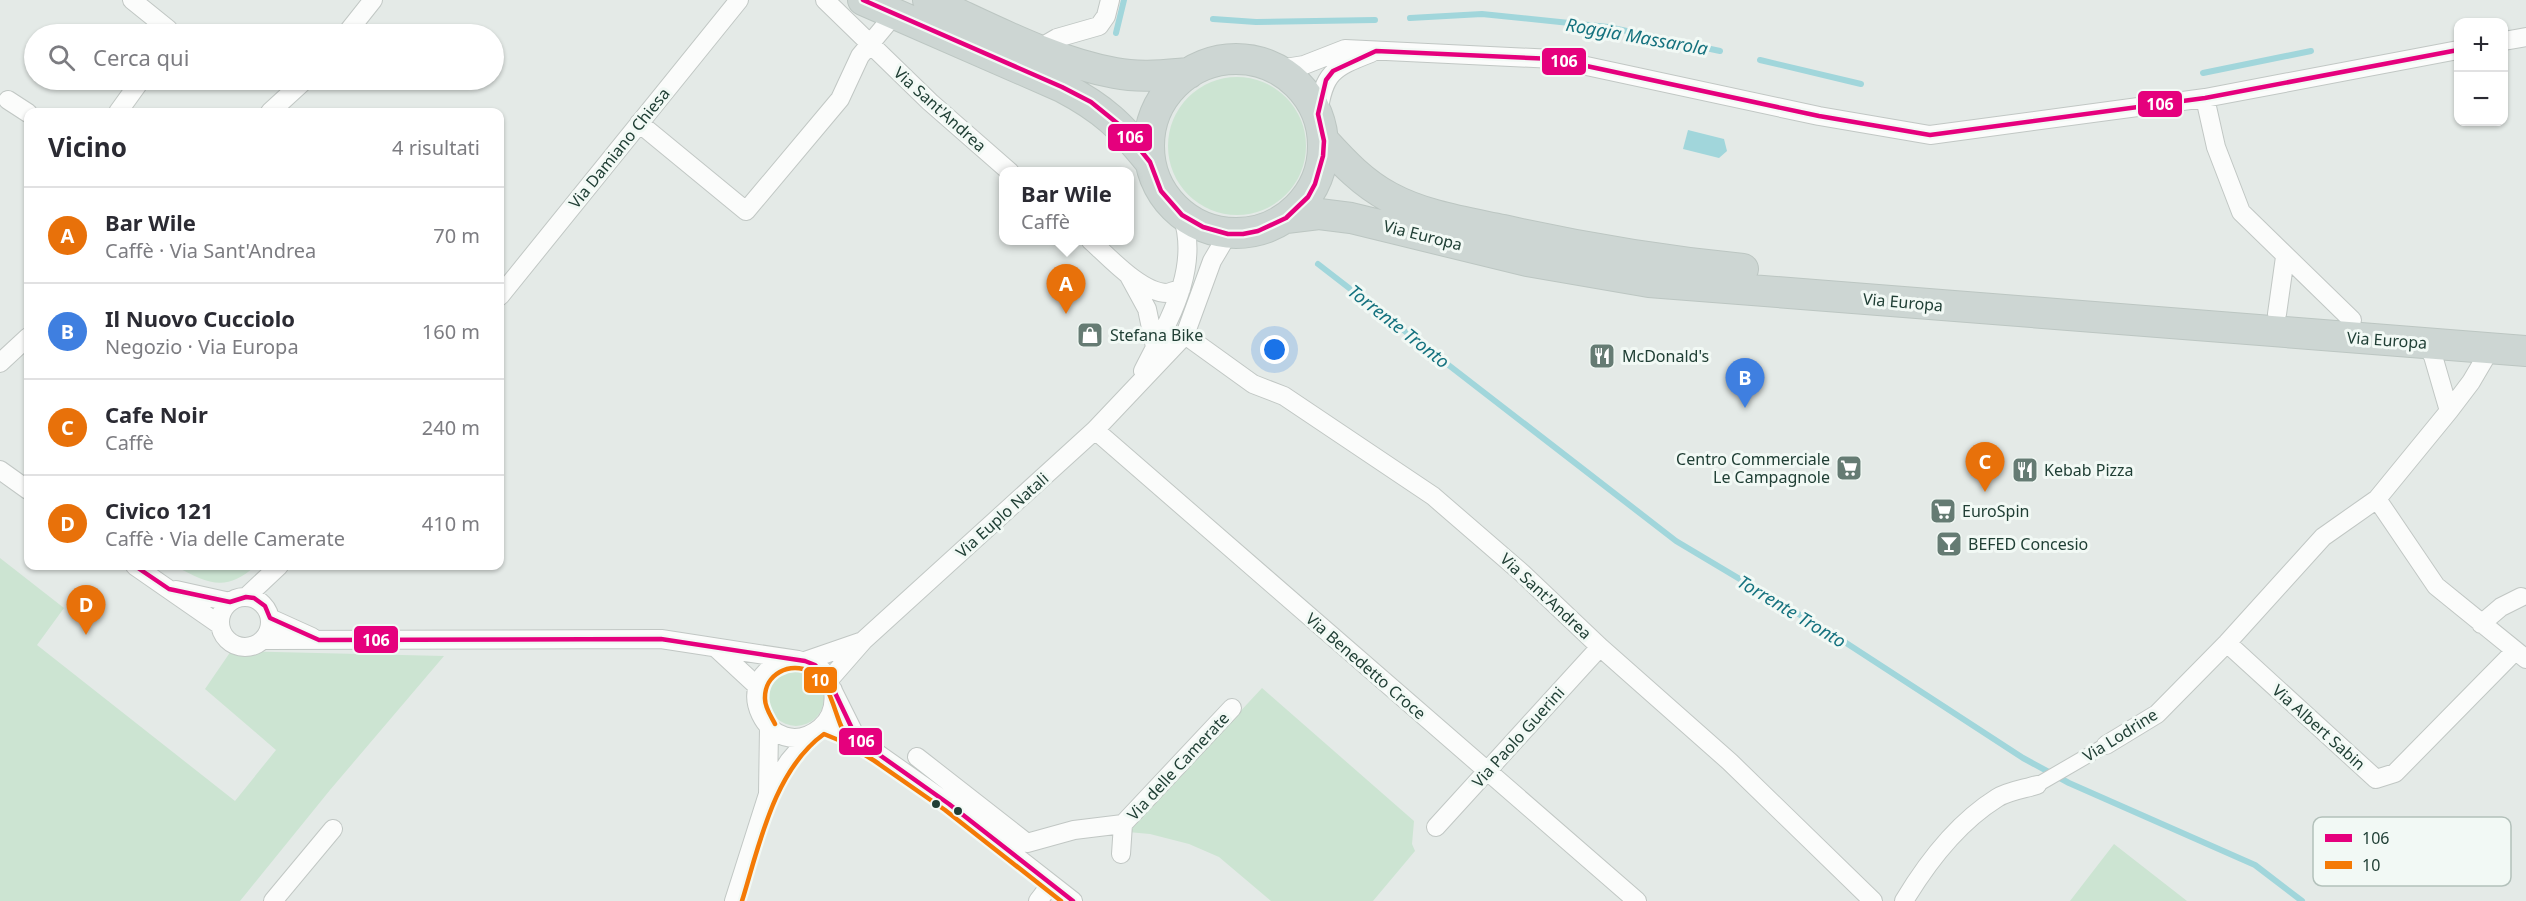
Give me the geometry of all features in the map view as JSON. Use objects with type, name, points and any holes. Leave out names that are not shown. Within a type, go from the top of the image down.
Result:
[{"type":"main road","name":"Via Europa","points":[[863,0],[1062,87],[1091,102],[1122,127],[1150,162],[1161,191],[1182,215],[1203,227],[1228,234],[1258,231],[1286,218],[1319,214],[1352,218],[1527,261],[1648,282],[2526,351]]},
{"type":"main road","name":"Via Europa","points":[[928,0],[1038,49],[1073,62],[1116,74],[1153,76],[1189,73]]},
{"type":"main road","name":"Via Europa","points":[[1150,162],[1151,128],[1156,111],[1175,83],[1189,73],[1218,60],[1249,59],[1280,69],[1309,96],[1321,128],[1323,156],[1315,184],[1308,197],[1286,218]]},
{"type":"main road","name":"Via Europa","points":[[1321,128],[1366,183],[1391,198],[1455,220],[1581,247],[1678,262],[1788,274],[2526,333]]},
{"type":"street","points":[[132,0],[162,24]]},
{"type":"street","points":[[354,24],[373,0]]},
{"type":"street","name":"Via Damiano Chiesa","points":[[504,291],[739,0]]},
{"type":"street","name":"Via Sant'Andrea","points":[[825,0],[930,102],[1005,167]]},
{"type":"street","points":[[1038,49],[1057,38],[1099,26],[1106,16],[1110,0]]},
{"type":"street","points":[[639,123],[746,211],[840,99],[860,56],[894,15]]},
{"type":"street","points":[[2508,40],[2526,37]]},
{"type":"street","points":[[1280,69],[1304,65],[1345,49],[1554,59],[1819,116],[1930,135],[2205,98],[2454,51]]},
{"type":"street","points":[[1321,128],[1322,90],[1333,71],[1376,51]]},
{"type":"street","points":[[121,108],[134,90]]},
{"type":"street","points":[[274,108],[294,90]]},
{"type":"street","points":[[2205,98],[2216,147],[2241,212],[2352,320]]},
{"type":"street","points":[[8,100],[24,110]]},
{"type":"street","name":"Via Euplo Natali","points":[[1136,386],[1181,289],[1189,251],[1188,232],[1182,215]]},
{"type":"street","name":"Via Euplo Natali","points":[[831,685],[864,640],[1095,430],[1185,335],[1212,261],[1228,234]]},
{"type":"street","points":[[1095,245],[1128,275],[1156,291],[1168,293],[1181,289]]},
{"type":"street","points":[[2277,314],[2285,256]]},
{"type":"street","points":[[1128,275],[1147,309],[1155,347]]},
{"type":"street","name":"Via Sant'Andrea","points":[[1185,335],[1253,384],[1284,396],[1433,496],[1522,573],[1600,647],[1730,762],[1874,901]]},
{"type":"street","points":[[0,363],[24,341]]},
{"type":"street","points":[[2424,343],[2433,356],[2450,411]]},
{"type":"street","name":"Via Lodrine","points":[[1904,901],[1922,872],[1957,829],[1999,797],[2037,785],[2157,714],[2227,644],[2323,537],[2377,499],[2450,411],[2491,348]]},
{"type":"street","name":"Via Benedetto Croce","points":[[1095,430],[1638,901]]},
{"type":"street","points":[[0,470],[24,487]]},
{"type":"street","points":[[2377,499],[2436,586],[2521,655]]},
{"type":"street","points":[[141,570],[220,625]]},
{"type":"street","points":[[275,570],[220,616],[220,625],[226,638],[234,645],[243,647],[253,645],[262,640],[269,630],[267,612],[276,570]]},
{"type":"street","points":[[169,589],[238,599],[254,598],[267,612],[319,640]]},
{"type":"street","points":[[2481,624],[2501,607],[2521,597]]},
{"type":"street","points":[[262,640],[661,639],[798,661],[815,665],[831,685],[856,739]]},
{"type":"street","name":"Via Euplo Natali","points":[[798,661],[864,640]]},
{"type":"street","name":"Via Albert Sabin","points":[[2227,644],[2376,778],[2395,773],[2521,655]]},
{"type":"street","name":"Via Paolo Guerini","points":[[1436,827],[1600,647]]},
{"type":"street","points":[[717,648],[758,687]]},
{"type":"street","points":[[798,661],[782,662],[766,672],[758,687],[757,709],[769,728],[782,735],[797,738],[818,730],[856,739],[949,804],[1073,901]]},
{"type":"street","points":[[734,901],[768,794],[789,761],[818,730],[832,709],[831,685]]},
{"type":"street","name":"Via delle Camerate","points":[[1121,854],[1123,824],[1232,708]]},
{"type":"street","points":[[768,794],[769,728]]},
{"type":"street","name":"Via delle Camerate","points":[[917,757],[1028,843],[1074,830],[1123,824]]},
{"type":"street","points":[[273,901],[333,829]]},
{"type":"street","points":[[1038,901],[1051,884]]},
{"type":"green space","points":[[1237,77],[1264,82],[1286,97],[1301,119],[1306,146],[1301,173],[1286,195],[1264,210],[1237,215],[1210,210],[1188,195],[1173,173],[1168,146],[1173,119],[1188,97],[1210,82]]},
{"type":"green space","points":[[0,558],[64,608],[37,645],[235,801],[276,750],[205,689],[231,651],[444,656],[330,790],[240,901],[0,901]]},
{"type":"green space","points":[[183,570],[250,570],[235,580],[225,582],[207,581]]},
{"type":"green space","points":[[791,670],[801,670],[816,678],[822,687],[824,698],[822,709],[816,718],[801,726],[791,726],[780,721],[773,714],[768,703],[768,693],[773,682],[780,675]]},
{"type":"green space","points":[[1262,688],[1414,821],[1412,844],[1415,851],[1373,901],[1271,901],[1219,857],[1189,844],[1150,834],[1128,832]]},
{"type":"green space","points":[[2114,844],[2187,901],[2070,901]]},
{"type":"water","points":[[1688,130],[1724,139],[1727,151],[1719,158],[1683,149]]},
{"type":"waterway","name":"Torrente Tronto","points":[[1116,33],[1124,0]]},
{"type":"waterway","name":"Roggia Massarola","points":[[1410,18],[1482,14],[1608,27],[1720,51]]},
{"type":"waterway","name":"Roggia Massarola","points":[[1213,19],[1256,22],[1375,20]]},
{"type":"waterway","name":"Roggia Massarola","points":[[2203,73],[2311,51]]},
{"type":"waterway","name":"Roggia Massarola","points":[[1760,60],[1861,84]]},
{"type":"waterway","name":"Torrente Tronto","points":[[1318,264],[1676,541],[1837,637],[2023,758],[2069,783],[2255,865],[2302,901]]},
{"type":"transit line","name":"106","points":[[863,0],[1062,87],[1091,102],[1122,127],[1150,162],[1161,191],[1182,215],[1203,227],[1228,234],[1258,231],[1286,218],[1308,197],[1315,184],[1323,156],[1324,141],[1318,114],[1326,80],[1333,71],[1376,51],[1554,59],[1819,116],[1930,135],[2205,98],[2454,51]]},
{"type":"transit line","name":"106","points":[[141,570],[169,589],[230,602],[246,597],[254,598],[265,606],[270,618],[319,640],[661,639],[805,661],[815,665],[829,680],[857,739],[949,804],[1073,901]]},
{"type":"transit line","name":"10","points":[[775,724],[765,702],[769,683],[780,672],[787,669],[795,668],[811,672],[819,678],[830,695],[845,736],[860,752],[878,763]]},
{"type":"transit line","name":"10","points":[[742,901],[762,833],[781,788],[792,768],[807,749],[824,734],[853,746],[945,810],[1061,901]]},
{"type":"place","name":"Bar Wile","points":[[1066,314]]},
{"type":"place","name":"Stefana Bike","points":[[1090,335]]},
{"type":"place","name":"McDonald's","points":[[1602,356]]},
{"type":"place","name":"Il Nuovo Cucciolo","points":[[1745,408]]},
{"type":"place","name":"Centro Commerciale Le Campagnole","points":[[1849,468]]},
{"type":"place","name":"Kebab Pizza","points":[[2025,470]]},
{"type":"place","name":"Cafe Noir","points":[[1985,492]]},
{"type":"place","name":"EuroSpin","points":[[1943,511]]},
{"type":"place","name":"BEFED Concesio","points":[[1949,544]]},
{"type":"place","name":"Civico 121","points":[[86,635]]}]
